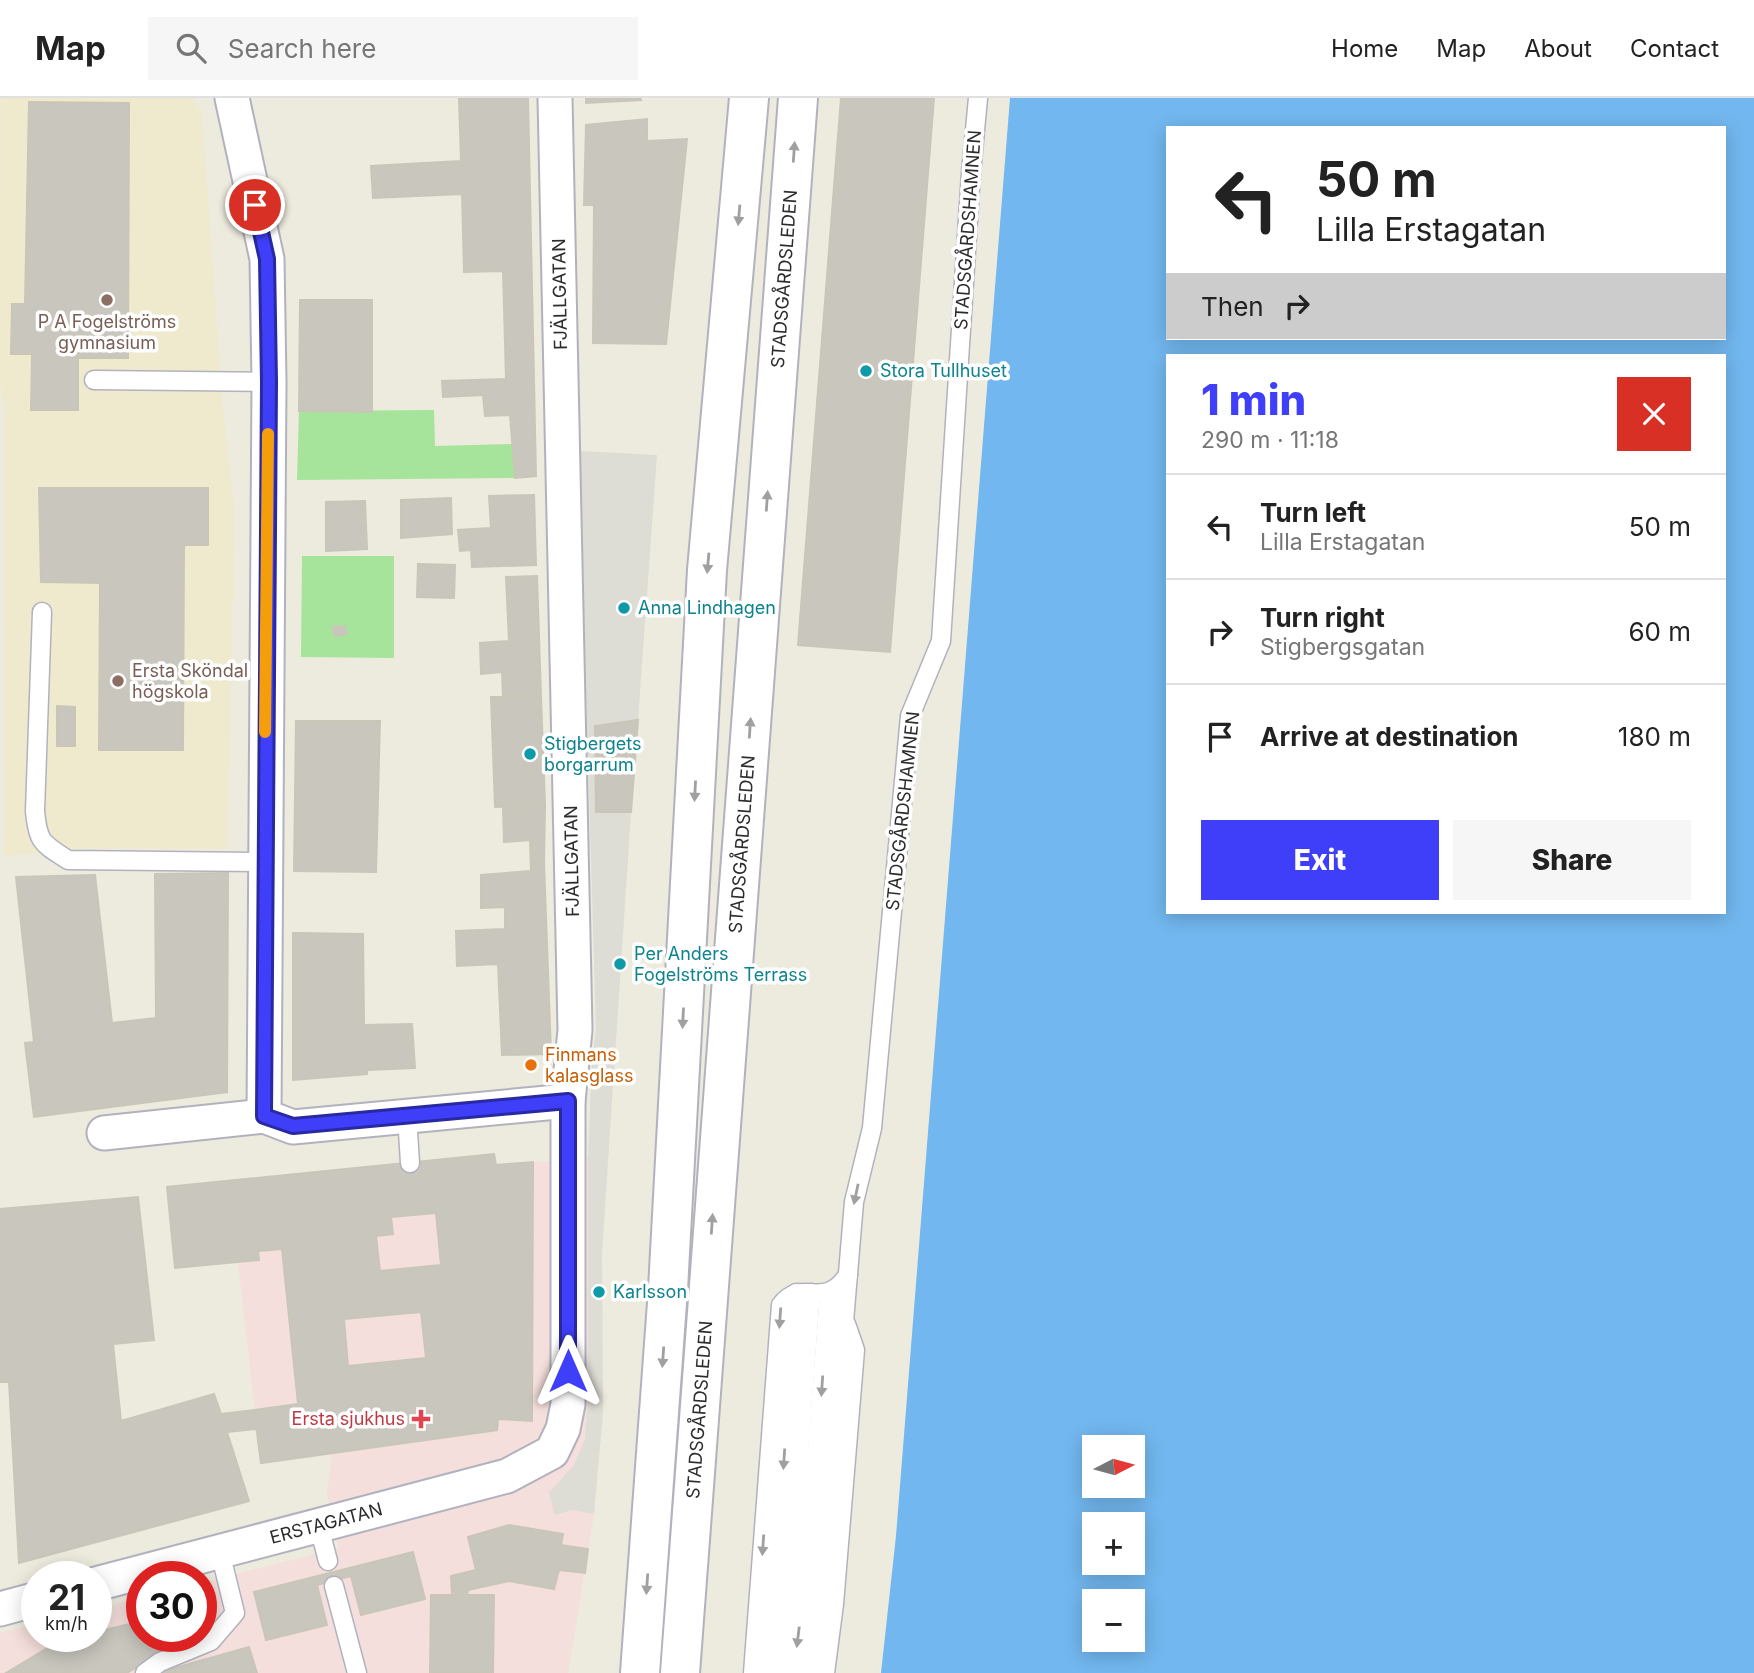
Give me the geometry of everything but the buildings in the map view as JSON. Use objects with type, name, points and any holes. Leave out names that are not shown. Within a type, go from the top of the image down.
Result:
[{"type":"main road","points":[[640,1673],[668,1289],[707,570],[749,98]]},
{"type":"main road","name":"STADSGÅRDSLEDEN","points":[[680,1673],[798,98]]},
{"type":"street","points":[[232,98],[267,259],[269,382],[264,1116]]},
{"type":"street","name":"FJÄLLGATAN","points":[[552,1452],[562,1429],[568,1404],[568,1101],[575,1030],[555,98]]},
{"type":"street","points":[[104,1133],[264,1116],[293,1126],[568,1101]]},
{"type":"street","name":"ERSTAGATAN","points":[[112,1580],[507,1476],[552,1452]]},
{"type":"street","points":[[0,1609],[21,1603]]},
{"type":"lane","name":"STADSGÅRDSHAMNEN","points":[[811,1673],[824,1560],[854,1202],[872,1128],[910,716],[941,641],[978,98]]},
{"type":"lane","points":[[94,380],[269,382]]},
{"type":"lane","points":[[42,612],[35,811],[37,834],[49,848],[68,860],[264,862]]},
{"type":"lane","points":[[407,1116],[410,1163]]},
{"type":"lane","points":[[753,1673],[781,1305],[789,1296],[812,1293],[842,1283],[848,1275]]},
{"type":"lane","points":[[765,1673],[812,1293]]},
{"type":"lane","points":[[780,1673],[812,1293]]},
{"type":"lane","points":[[794,1673],[809,1551],[812,1293]]},
{"type":"lane","points":[[825,1673],[834,1604],[855,1350],[843,1318]]},
{"type":"lane","points":[[319,1527],[328,1561]]},
{"type":"lane","points":[[145,1673],[160,1662],[211,1642],[235,1613],[220,1552]]},
{"type":"lane","points":[[334,1586],[357,1673]]},
{"type":"shaded area","name":"Ersta Sköndal högskola","points":[[1,98],[192,98],[202,112],[223,410],[235,513],[227,849],[91,848],[4,856],[4,409],[0,381]]},
{"type":"shaded area","name":"Per Anders Fogelströms Terrass","points":[[579,451],[657,455],[638,720],[595,726],[596,811],[631,812],[602,1253],[603,1413],[594,1514],[572,1510],[555,1515],[549,1493],[574,1465],[585,1439],[588,1397],[588,1158],[596,1029]]},
{"type":"shaded area","name":"Ersta sjukhus","points":[[494,1154],[497,1165],[588,1158],[588,1397],[585,1439],[574,1466],[549,1493],[556,1515],[572,1510],[594,1514],[568,1673],[0,1673],[0,1633],[21,1628],[21,1652],[112,1652],[112,1605],[126,1602],[126,1652],[217,1652],[217,1579],[339,1548],[327,1494],[332,1454],[261,1463],[238,1262],[175,1268],[167,1187]]},
{"type":"green space","points":[[434,410],[435,446],[512,444],[515,478],[297,480],[299,411]]},
{"type":"green space","points":[[302,556],[394,556],[394,658],[301,657]]},
{"type":"water","points":[[1010,98],[1754,98],[1754,1673],[881,1673],[896,1536]]},
{"type":"slow traffic","points":[[265,732],[268,434]]},
{"type":"place","name":"P A Fogelströms gymnasium","points":[[107,300]]},
{"type":"place","name":"Stora Tullhuset","points":[[866,371]]},
{"type":"place","name":"Anna Lindhagen","points":[[624,608]]},
{"type":"place","name":"Ersta Sköndal högskola","points":[[118,681]]},
{"type":"place","name":"Stigbergets borgarrum","points":[[530,754]]},
{"type":"place","name":"Per Anders Fogelströms Terrass","points":[[620,964]]},
{"type":"place","name":"Finmans kalasglass","points":[[531,1065]]},
{"type":"place","name":"Karlsson","points":[[599,1292]]},
{"type":"place","name":"Ersta sjukhus","points":[[421,1419]]},
{"type":"route","points":[[255,205],[267,259],[269,382],[264,1116],[293,1126],[568,1101],[568,1371]]}]
